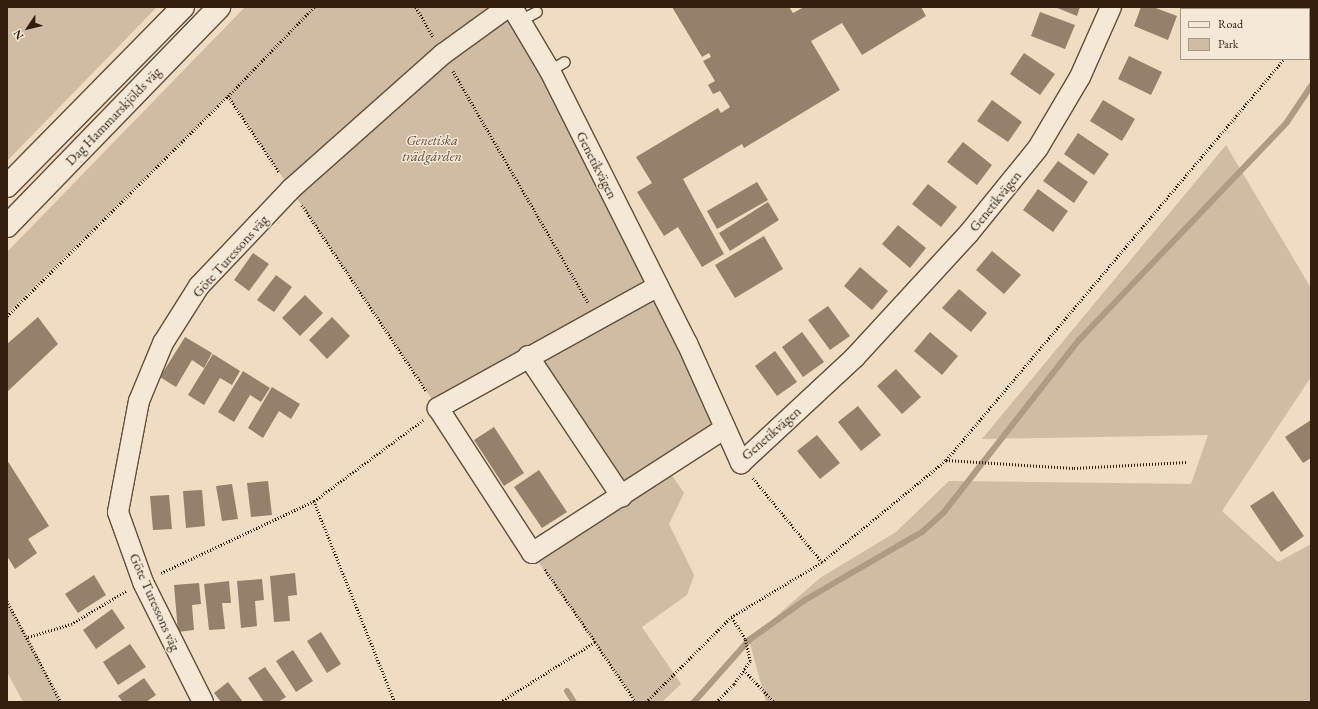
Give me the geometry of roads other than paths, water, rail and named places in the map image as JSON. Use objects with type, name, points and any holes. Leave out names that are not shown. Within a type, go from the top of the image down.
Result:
[{"type":"main road","name":"Dag Hammarskjölds väg","points":[[7,186],[183,7]]},
{"type":"main road","name":"Dag Hammarskjölds väg","points":[[7,226],[219,7]]},
{"type":"street","name":"Genetikvägen","points":[[519,12],[558,67],[658,286],[688,343],[741,463],[856,357],[969,233],[1033,154],[1080,77],[1111,7]]},
{"type":"street","name":"Göte Turessons väg","points":[[203,702],[143,582],[118,512],[139,401],[163,343],[199,286],[291,189],[443,54],[519,12]]},
{"type":"street","points":[[658,286],[528,356],[438,408],[532,553],[622,497],[725,428]]},
{"type":"street","points":[[528,356],[622,497]]},
{"type":"waterway","points":[[694,702],[749,640],[805,600],[922,532],[944,512],[1079,340],[1287,122],[1311,86]]},
{"type":"waterway","points":[[567,691],[574,702]]},
{"type":"park label","name":"Genetiska trädgården","points":[[432,148]]}]
